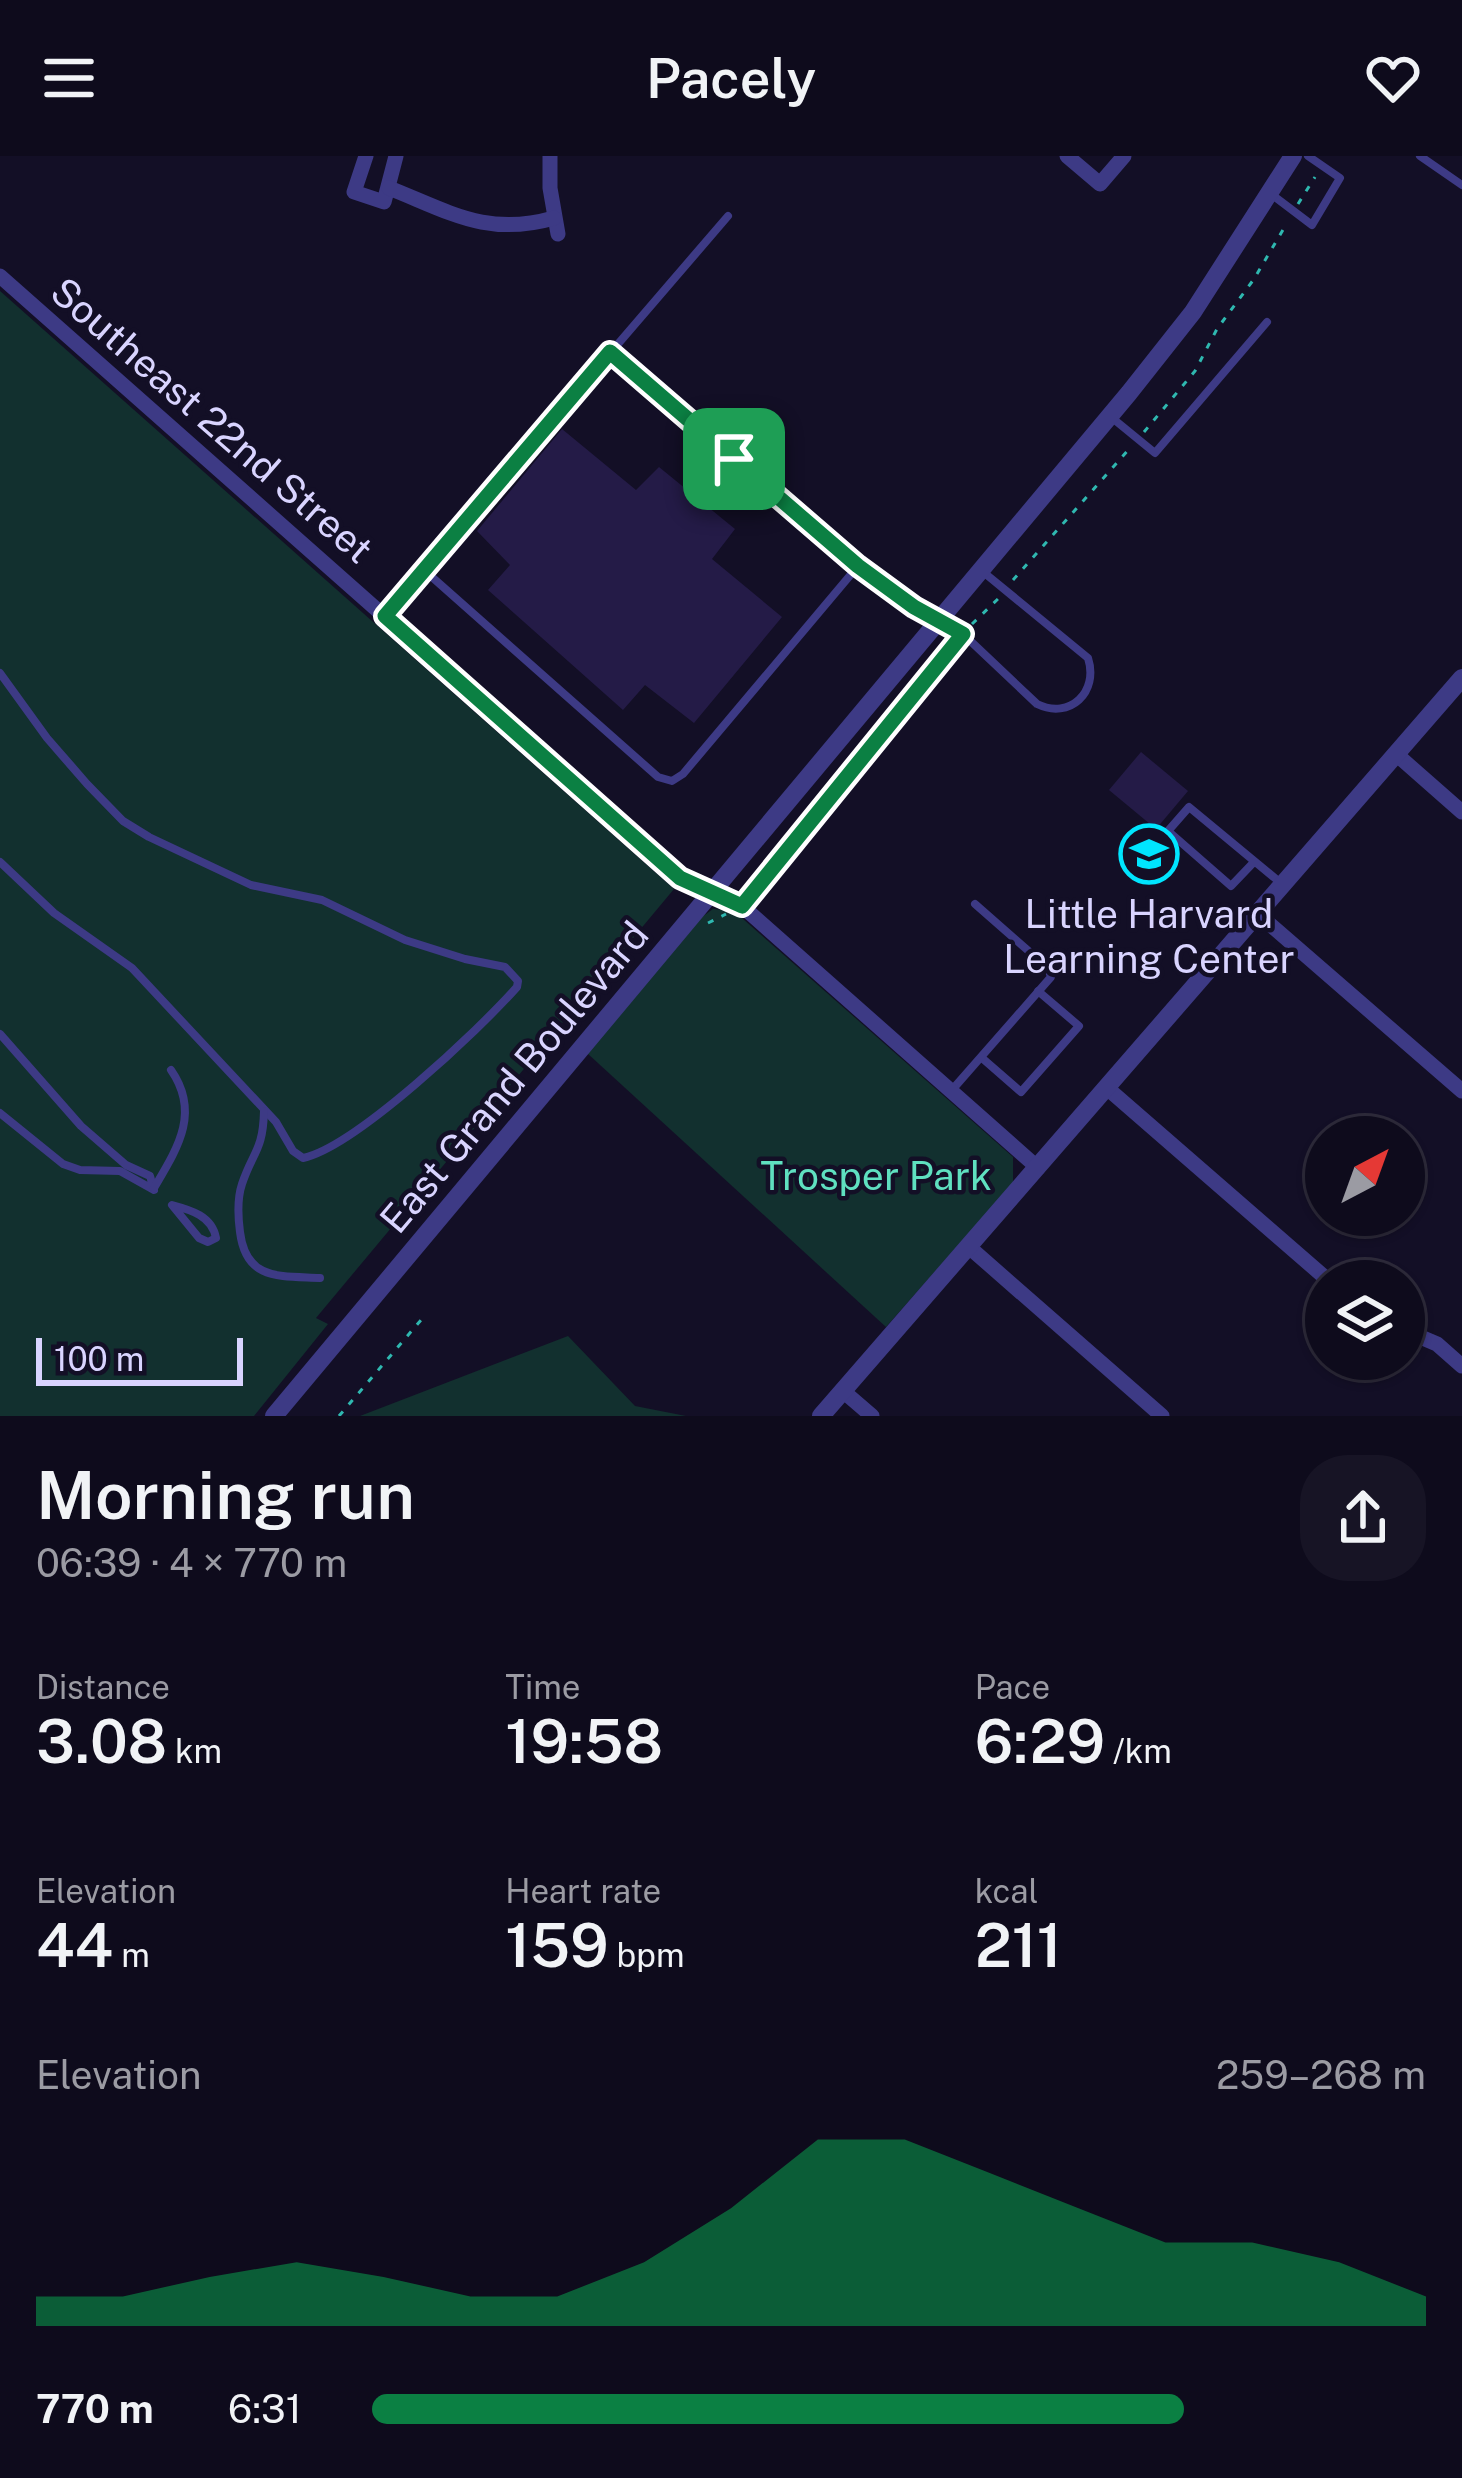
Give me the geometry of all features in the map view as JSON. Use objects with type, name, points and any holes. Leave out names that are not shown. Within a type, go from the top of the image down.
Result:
[{"type":"street","points":[[366,156],[354,192],[384,202],[396,156]]},
{"type":"street","points":[[389,188],[474,221],[506,228],[556,226],[550,156]]},
{"type":"street","points":[[1066,156],[1100,184],[1124,156]]},
{"type":"street","name":"East Grand Boulevard","points":[[274,1416],[1110,416],[1193,312],[1293,156]]},
{"type":"street","name":"Southeast 22nd Street","points":[[0,276],[680,878],[742,906],[1038,1168]]},
{"type":"street","points":[[821,1416],[1462,678]]},
{"type":"street","points":[[1396,754],[1462,812]]},
{"type":"street","points":[[1258,914],[1462,1090]]},
{"type":"street","points":[[1107,1088],[1305,1260]]},
{"type":"street","points":[[969,1247],[1162,1416]]},
{"type":"street","points":[[1425,1339],[1462,1366]]},
{"type":"street","points":[[843,1391],[872,1416]]},
{"type":"lane","points":[[1270,193],[1312,225],[1340,178],[1308,156]]},
{"type":"lane","points":[[1420,156],[1462,185]]},
{"type":"lane","points":[[385,616],[728,216]]},
{"type":"lane","points":[[1110,416],[1155,453],[1267,322]]},
{"type":"lane","points":[[610,352],[858,566],[914,607],[963,634],[1021,691],[1049,710],[1073,706],[1088,690],[1093,674],[1088,658],[980,570]]},
{"type":"lane","points":[[424,570],[658,777],[673,781],[858,566]]},
{"type":"lane","points":[[0,673],[87,784],[123,821],[149,837],[251,885],[322,900],[405,940],[505,967],[518,981],[505,1001],[453,1050],[334,1147],[302,1158],[264,1110],[132,968],[54,913],[0,862]]},
{"type":"lane","points":[[1253,863],[1232,886],[1168,831],[1189,807],[1283,885]]},
{"type":"lane","points":[[951,1091],[1051,976],[1048,968],[975,904]]},
{"type":"lane","points":[[982,1058],[1022,1092],[1079,1026],[1038,991]]},
{"type":"lane","points":[[0,1034],[81,1126],[126,1165],[150,1176],[154,1190]]},
{"type":"lane","points":[[154,1190],[186,1123],[186,1100],[171,1070]]},
{"type":"lane","points":[[264,1110],[260,1149],[238,1199],[242,1250],[251,1265],[265,1273],[320,1278]]},
{"type":"lane","points":[[0,1113],[63,1164],[80,1170],[119,1171],[154,1190]]},
{"type":"lane","points":[[172,1205],[193,1210],[208,1221],[216,1238],[208,1242],[199,1238],[172,1205]]},
{"type":"path","points":[[703,926],[742,906],[963,634],[1196,371],[1224,318],[1254,279],[1322,167]]},
{"type":"path","points":[[338,1415],[422,1320]]},
{"type":"green space","points":[[0,291],[674,889],[316,1318],[328,1324],[254,1416],[0,1416]]},
{"type":"green space","name":"Trosper Park","points":[[713,909],[734,911],[1013,1157],[1013,1183],[886,1327],[587,1053],[699,919]]},
{"type":"green space","points":[[568,1336],[635,1406],[686,1416],[360,1416]]},
{"type":"building","points":[[562,429],[636,490],[659,467],[735,529],[712,559],[782,617],[694,723],[645,685],[623,710],[488,590],[510,565],[477,531]]},
{"type":"building","points":[[1141,752],[1188,791],[1156,829],[1109,790]]},
{"type":"place","name":"Little Harvard Learning Center","points":[[1149,854]]},
{"type":"route","points":[[610,352],[734,459],[858,566],[914,607],[963,634],[742,906],[680,878],[385,616],[610,352]]}]
